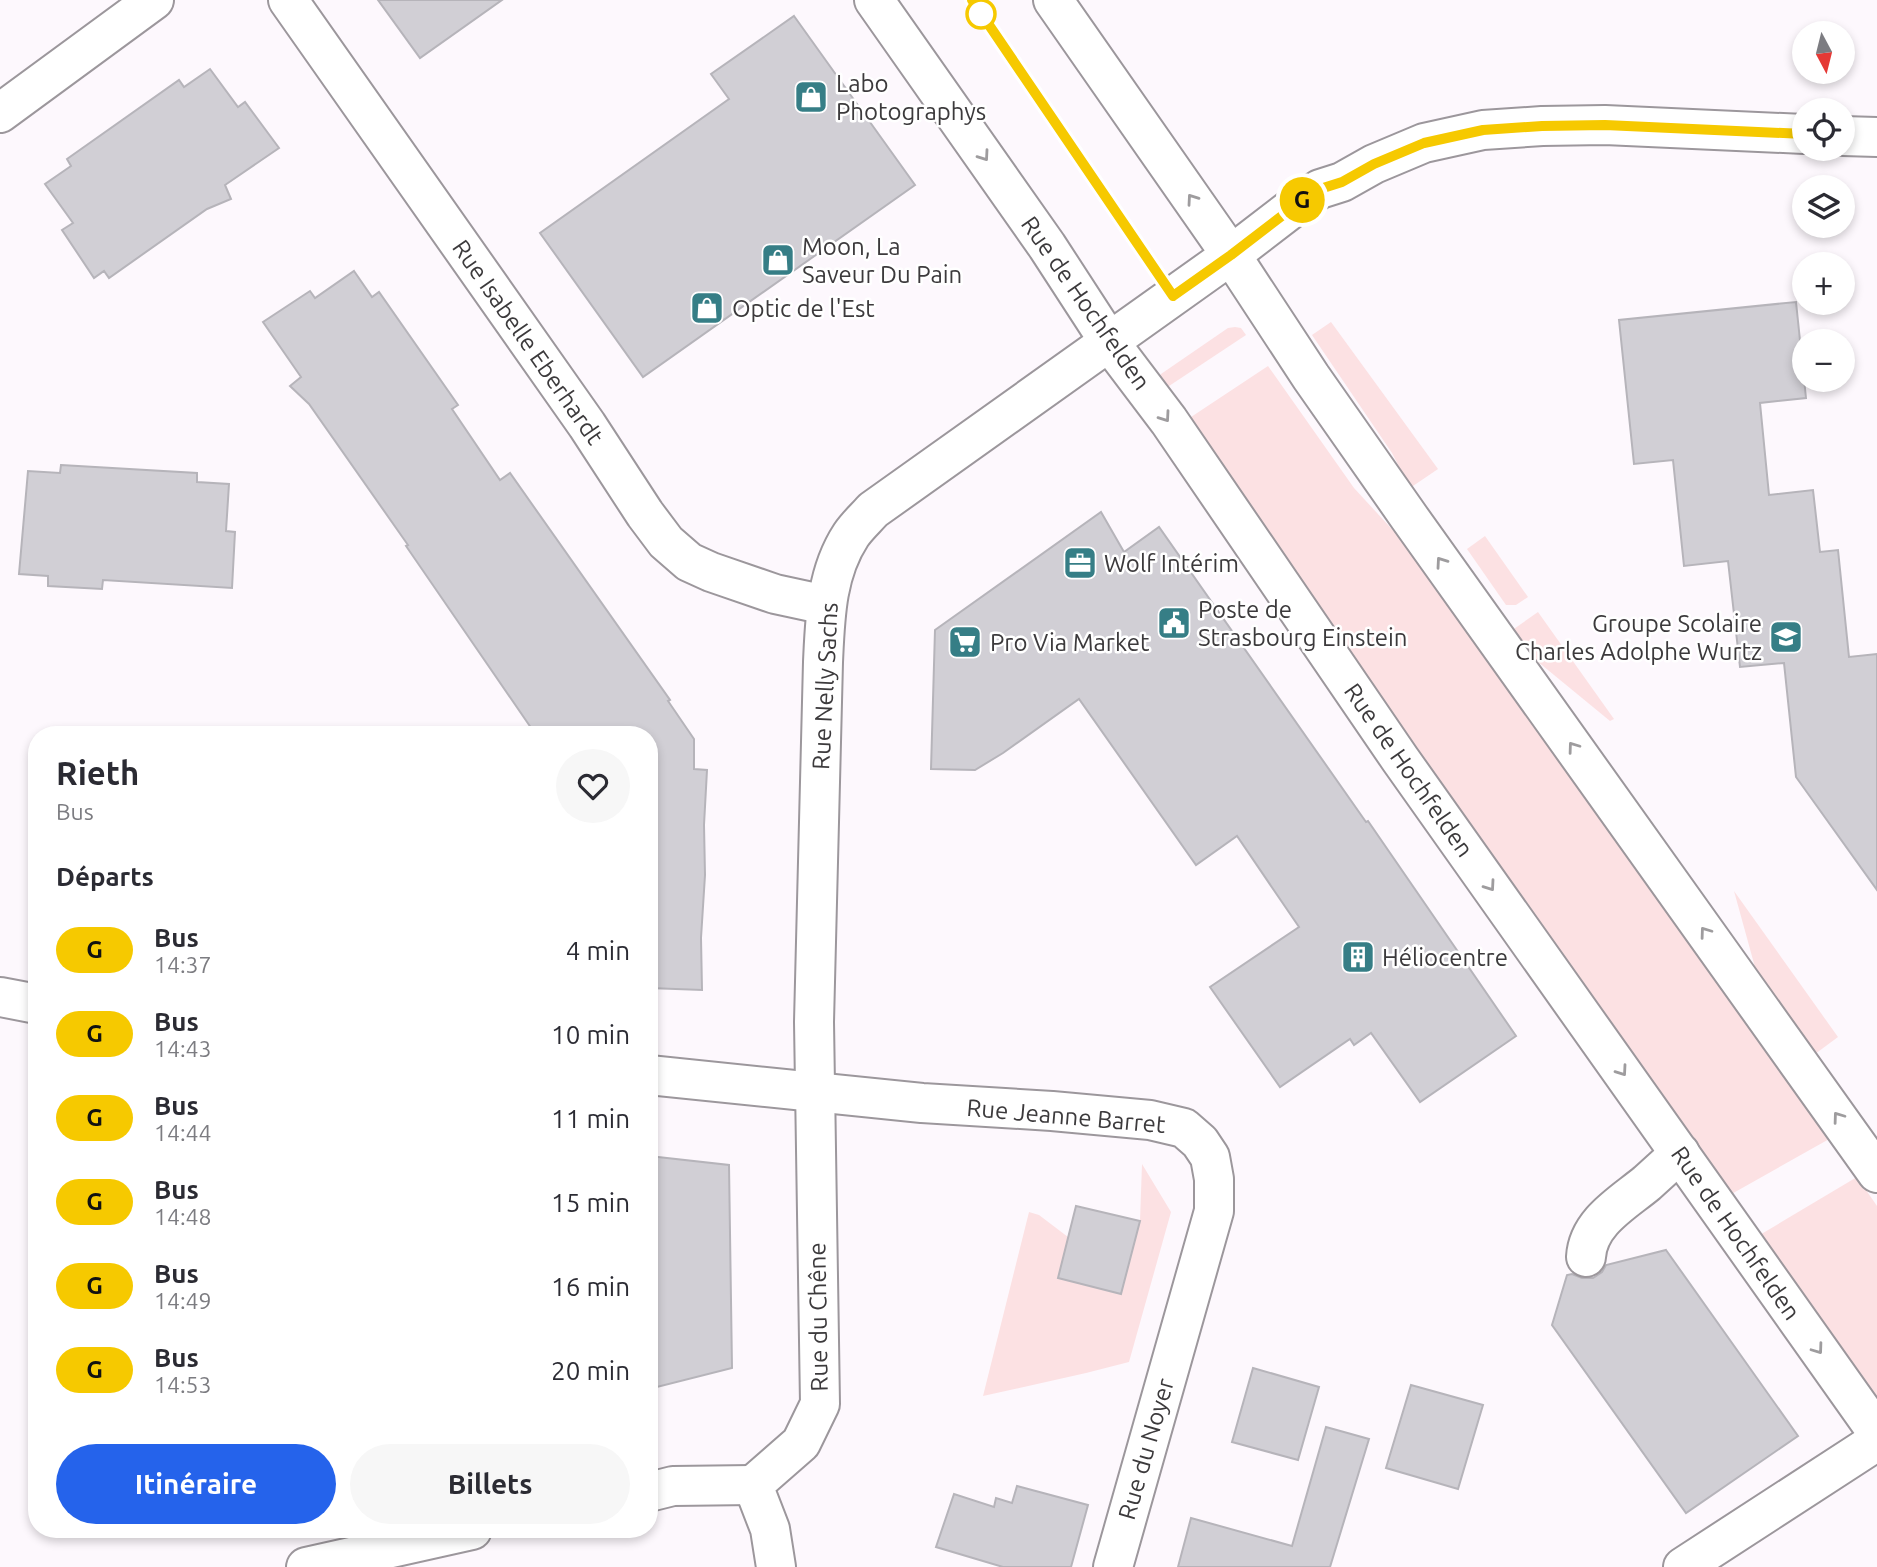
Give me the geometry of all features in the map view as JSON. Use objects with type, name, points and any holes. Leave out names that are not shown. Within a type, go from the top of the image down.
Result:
[{"type":"street","points":[[0,113],[154,0]]},
{"type":"street","name":"Rue Isabelle Eberhardt","points":[[288,0],[587,425],[666,542],[689,562],[711,572],[775,594],[826,605]]},
{"type":"street","name":"Rue de Hochfelden","points":[[874,0],[1047,246],[1110,342],[1169,421],[1400,759],[1877,1432]]},
{"type":"street","points":[[1053,0],[1231,255],[1386,485],[1877,1173]]},
{"type":"street","name":"Rue Nelly Sachs","points":[[815,1106],[814,1021],[826,605],[836,565],[852,535],[873,510],[1231,255],[1300,202],[1320,189],[1342,182],[1374,164],[1424,143],[1483,130],[1605,125],[1792,133]]},
{"type":"street","points":[[1855,136],[1877,137]]},
{"type":"street","points":[[0,997],[28,1002]]},
{"type":"street","name":"Rue Jeanne Barret","points":[[658,1077],[815,1106],[922,1103],[1150,1120],[1184,1128],[1200,1142],[1210,1157],[1214,1178],[1214,1211],[1180,1330]]},
{"type":"street","name":"Rue du Chêne","points":[[752,1485],[801,1443],[820,1404],[815,1106]]},
{"type":"street","points":[[1586,1257],[1586,1247],[1605,1215],[1680,1153]]},
{"type":"street","name":"Rue du Noyer","points":[[1113,1567],[1180,1330]]},
{"type":"street","points":[[1683,1567],[1877,1441]]},
{"type":"street","points":[[658,1490],[673,1486],[752,1485],[770,1529],[776,1567]]},
{"type":"street","points":[[306,1567],[433,1538]]},
{"type":"shaded area","points":[[1331,322],[1438,469],[1410,488],[1392,453],[1312,335]]},
{"type":"shaded area","points":[[1228,328],[1241,328],[1246,335],[1163,390],[1159,378],[1161,374]]},
{"type":"shaded area","points":[[1268,366],[1354,488],[1424,564],[1831,1138],[1728,1196],[1185,421]]},
{"type":"shaded area","points":[[1485,536],[1528,597],[1516,605],[1506,605],[1467,549]]},
{"type":"shaded area","points":[[1538,612],[1614,719],[1610,721],[1526,652],[1511,631]]},
{"type":"shaded area","points":[[1734,891],[1838,1037],[1811,1057],[1761,989]]},
{"type":"shaded area","points":[[1142,1164],[1171,1212],[1129,1362],[983,1396],[1029,1212],[1039,1215],[1068,1237],[1058,1278],[1121,1294],[1140,1221]]},
{"type":"shaded area","points":[[1857,1177],[1877,1206],[1877,1404],[1758,1236]]},
{"type":"building","points":[[378,0],[502,0],[420,58]]},
{"type":"building","points":[[794,16],[915,185],[643,377],[540,233],[729,99],[711,74]]},
{"type":"building","points":[[210,69],[238,107],[245,102],[279,148],[225,185],[231,199],[207,209],[109,278],[104,271],[94,278],[62,230],[73,223],[45,184],[71,166],[67,159],[179,80],[184,87]]},
{"type":"building","points":[[354,271],[372,297],[379,292],[458,405],[452,409],[500,480],[510,473],[670,700],[668,701],[694,739],[694,769],[707,770],[701,938],[702,990],[658,988],[658,726],[530,726],[309,404],[290,386],[301,377],[263,322],[310,291],[315,298]]},
{"type":"building","points":[[1792,302],[1792,315],[1797,315],[1799,329],[1792,329],[1792,392],[1805,392],[1806,398],[1760,403],[1769,495],[1813,490],[1820,552],[1838,550],[1849,657],[1877,654],[1877,890],[1796,777],[1784,663],[1740,667],[1728,561],[1684,566],[1673,460],[1634,464],[1619,320]]},
{"type":"building","points":[[61,465],[197,473],[197,482],[229,484],[226,531],[235,532],[232,588],[103,580],[102,589],[48,586],[48,576],[19,574],[28,471],[60,473]]},
{"type":"building","points":[[1101,512],[1124,552],[1159,527],[1366,822],[1368,821],[1516,1036],[1420,1102],[1371,1033],[1354,1045],[1350,1039],[1280,1087],[1210,987],[1299,927],[1237,836],[1196,865],[1079,699],[975,770],[931,769],[935,630]]},
{"type":"building","points":[[658,1157],[729,1165],[732,1368],[658,1387]]},
{"type":"building","points":[[1076,1206],[1140,1221],[1121,1294],[1058,1278]]},
{"type":"building","points":[[1666,1250],[1798,1436],[1686,1513],[1552,1325],[1567,1275],[1593,1278],[1602,1272],[1606,1265]]},
{"type":"building","points":[[1253,1368],[1319,1387],[1298,1460],[1232,1442]]},
{"type":"building","points":[[1411,1385],[1483,1405],[1458,1489],[1386,1468]]},
{"type":"building","points":[[1326,1427],[1369,1439],[1330,1567],[1178,1567],[1191,1518],[1292,1546]]},
{"type":"building","points":[[1017,1486],[1088,1505],[1071,1567],[1003,1567],[936,1547],[954,1494],[994,1507],[996,1498],[1012,1503]]},
{"type":"bus line","name":"G","points":[[972,0],[1173,296],[1320,189],[1342,182],[1374,164],[1424,143],[1483,130],[1542,126],[1605,125],[1792,133]]},
{"type":"place","name":"Labo Photographys","points":[[811,97]]},
{"type":"place","name":"Moon, La Saveur Du Pain","points":[[778,260]]},
{"type":"place","name":"Optic de l'Est","points":[[707,308]]},
{"type":"place","name":"Wolf Intérim","points":[[1080,563]]},
{"type":"place","name":"Poste de Strasbourg Einstein","points":[[1174,623]]},
{"type":"place","name":"Groupe Scolaire Charles Adolphe Wurtz","points":[[1786,637]]},
{"type":"place","name":"Pro Via Market","points":[[965,642]]},
{"type":"place","name":"Héliocentre","points":[[1358,957]]}]
